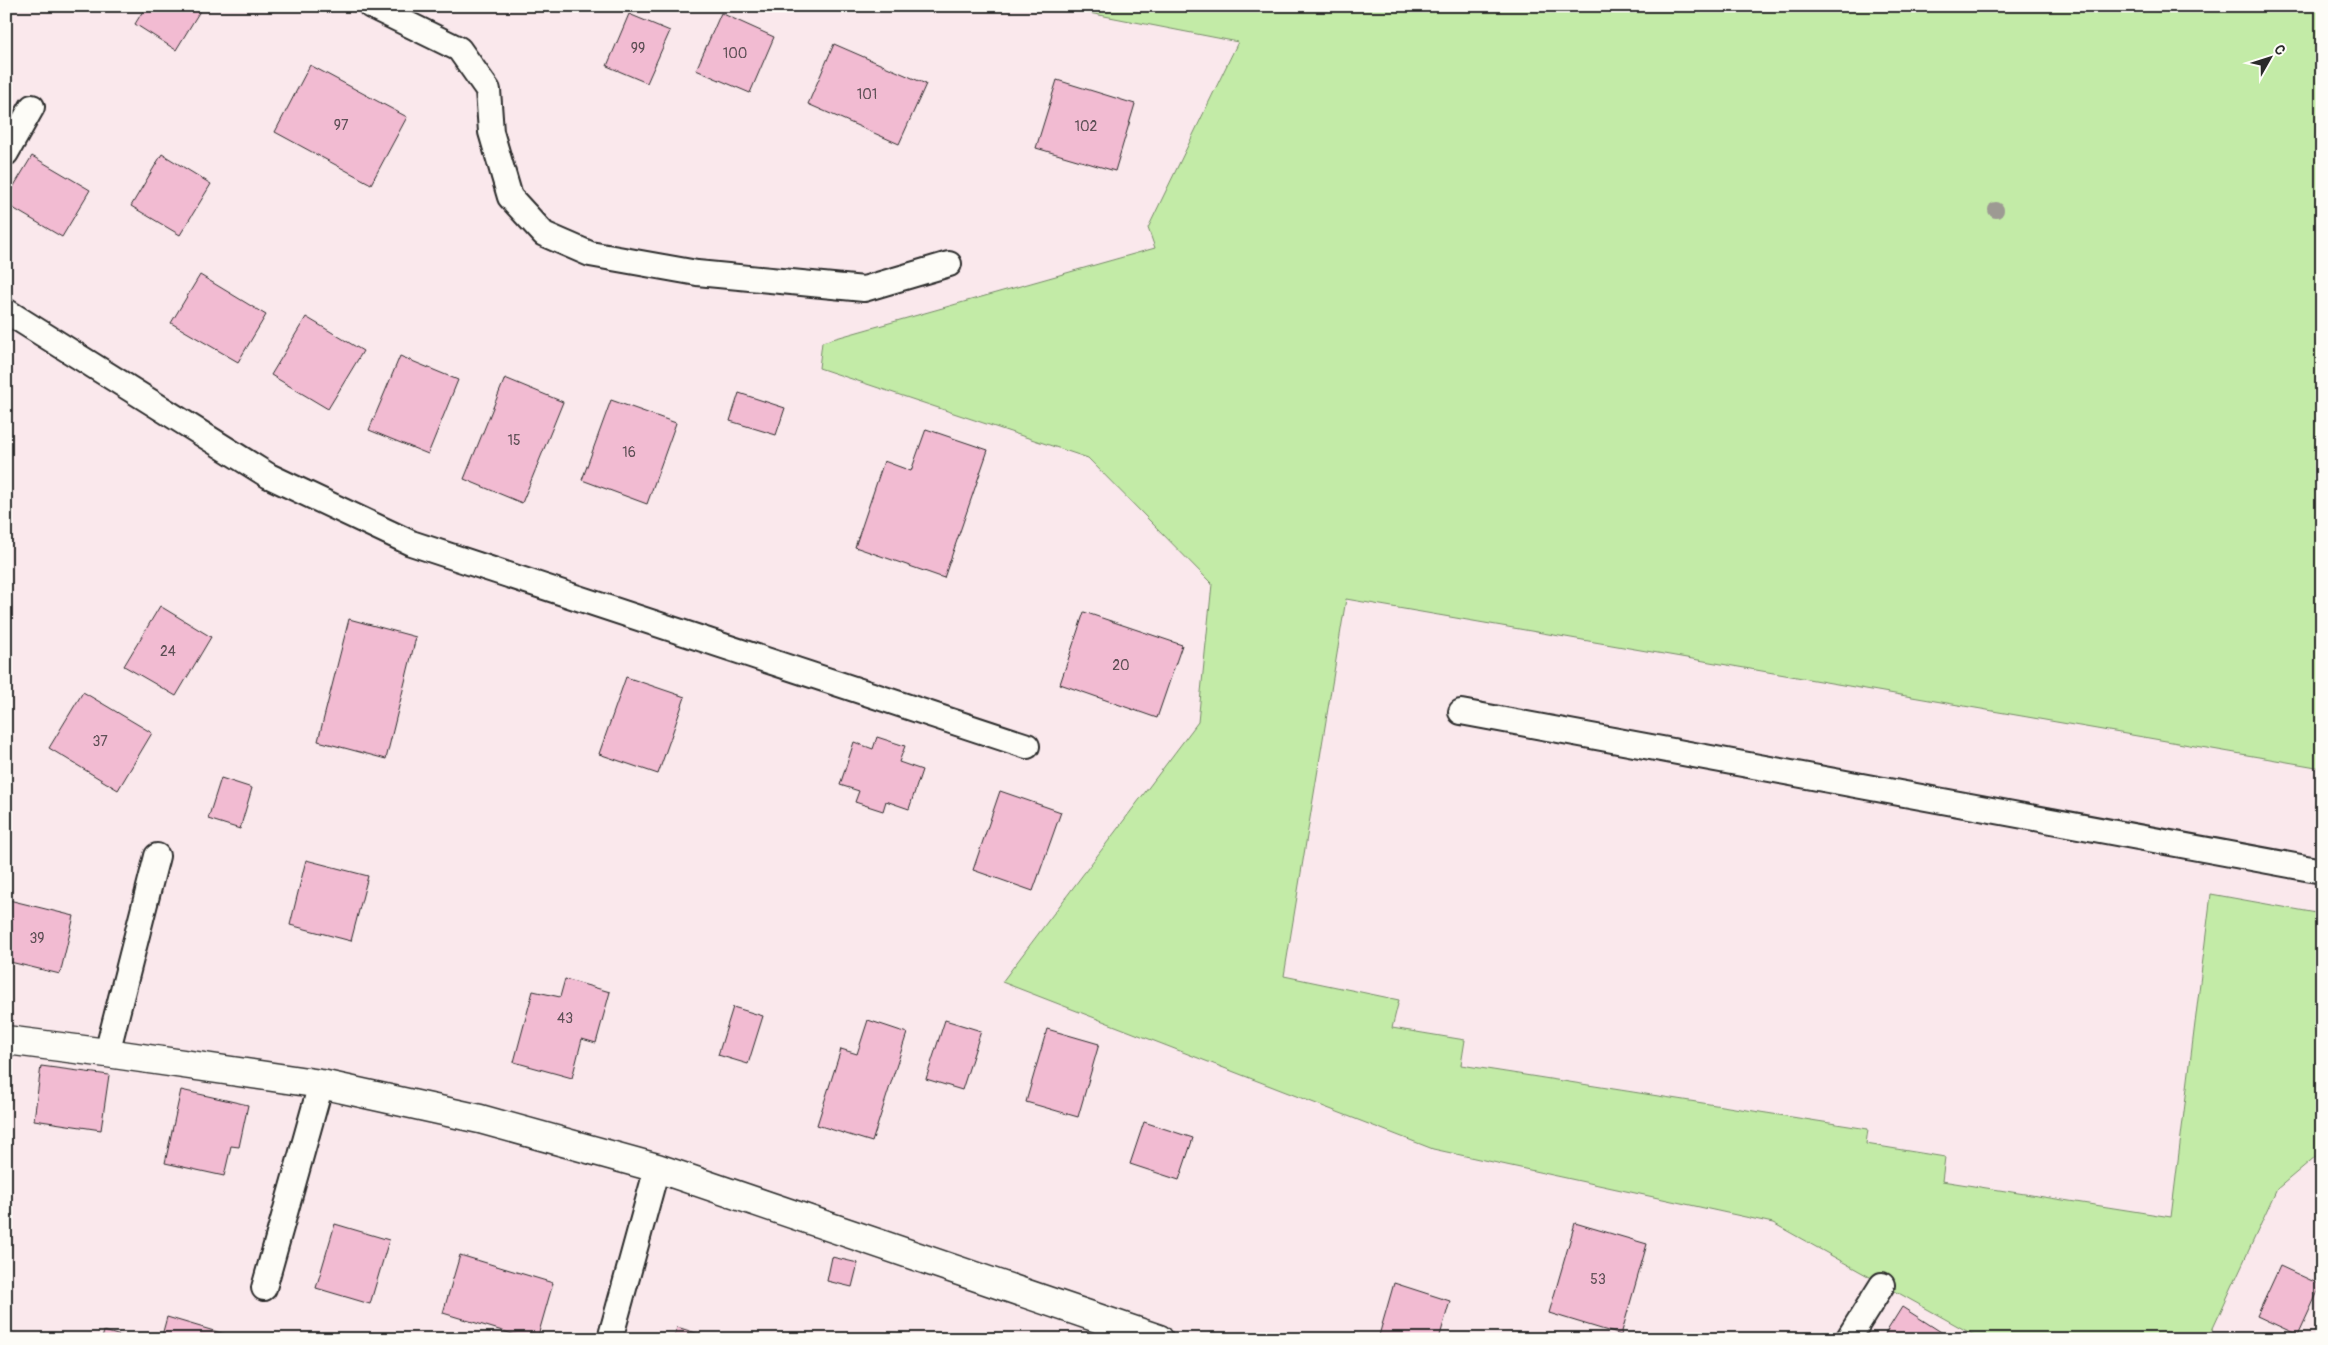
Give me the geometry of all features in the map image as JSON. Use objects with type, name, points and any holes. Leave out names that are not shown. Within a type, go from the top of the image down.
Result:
[{"type":"street","points":[[6,1040],[107,1052],[321,1084],[480,1119],[657,1168],[1159,1339]]},
{"type":"lane","points":[[371,6],[459,49],[488,90],[491,132],[510,197],[544,234],[590,254],[697,273],[864,289],[949,264]]},
{"type":"lane","points":[[6,153],[32,108]]},
{"type":"lane","points":[[6,311],[269,476],[411,544],[1027,746]]},
{"type":"lane","points":[[1461,712],[2322,871]]},
{"type":"lane","points":[[107,1052],[158,856]]},
{"type":"lane","points":[[264,1288],[321,1084]]},
{"type":"lane","points":[[610,1339],[657,1168]]},
{"type":"lane","points":[[1848,1339],[1882,1285]]},
{"type":"green space","points":[[1053,6],[2322,6],[2322,768],[1346,599],[1284,976],[1399,1000],[1392,1028],[1465,1040],[1461,1065],[1868,1129],[1866,1144],[1945,1157],[1942,1181],[2171,1217],[2211,894],[2322,914],[2322,1151],[2277,1189],[2208,1339],[1981,1339],[1773,1223],[1433,1149],[1002,982],[1198,722],[1212,584],[1088,458],[819,368],[822,342],[1155,248],[1148,228],[1238,42]]},
{"type":"building","points":[[146,6],[203,6],[176,50],[135,24]]},
{"type":"building","points":[[2101,6],[2163,6],[2163,12]]},
{"type":"building","points":[[721,13],[774,37],[750,93],[696,70]]},
{"type":"building","points":[[629,14],[670,31],[647,83],[607,66]]},
{"type":"building","points":[[834,44],[926,84],[899,144],[808,104]]},
{"type":"building","points":[[310,65],[407,117],[371,184],[275,132]]},
{"type":"building","points":[[1057,80],[1135,104],[1115,171],[1036,148]]},
{"type":"building","points":[[162,154],[211,184],[180,235],[131,206]]},
{"type":"building","points":[[32,156],[90,190],[62,237],[6,204],[6,199]]},
{"type":"building","points":[[200,275],[266,315],[238,362],[171,323]]},
{"type":"building","points":[[306,317],[363,351],[328,409],[271,375]]},
{"type":"building","points":[[400,356],[458,380],[428,454],[369,430]]},
{"type":"building","points":[[505,378],[563,402],[522,503],[464,479]]},
{"type":"building","points":[[739,393],[785,408],[776,435],[730,421]]},
{"type":"building","points":[[611,400],[676,423],[647,504],[582,480]]},
{"type":"building","points":[[926,429],[988,450],[944,578],[855,547],[884,461],[911,471]]},
{"type":"building","points":[[160,606],[211,637],[176,696],[124,666]]},
{"type":"building","points":[[1084,612],[1182,645],[1157,718],[1060,684]]},
{"type":"building","points":[[349,619],[416,637],[386,759],[318,741]]},
{"type":"building","points":[[626,677],[685,697],[658,774],[599,754]]},
{"type":"building","points":[[83,692],[152,733],[118,790],[49,748]]},
{"type":"building","points":[[877,737],[905,746],[899,762],[922,770],[909,809],[886,801],[883,811],[855,802],[859,791],[840,785],[854,742],[873,749]]},
{"type":"building","points":[[221,778],[252,788],[240,829],[208,819]]},
{"type":"building","points":[[1000,791],[1061,812],[1033,891],[973,870]]},
{"type":"building","points":[[306,860],[368,876],[351,941],[290,925]]},
{"type":"building","points":[[9,900],[74,916],[60,974],[6,961],[6,910]]},
{"type":"building","points":[[565,979],[610,992],[596,1043],[582,1039],[572,1078],[514,1062],[533,991],[560,997]]},
{"type":"building","points":[[733,1007],[763,1016],[748,1064],[718,1055]]},
{"type":"building","points":[[868,1020],[907,1033],[872,1142],[817,1125],[841,1049],[857,1054]]},
{"type":"building","points":[[945,1020],[981,1031],[962,1090],[926,1079]]},
{"type":"building","points":[[1047,1029],[1099,1044],[1078,1117],[1026,1102]]},
{"type":"building","points":[[41,1066],[109,1075],[101,1130],[34,1120]]},
{"type":"building","points":[[181,1090],[248,1105],[239,1147],[231,1146],[224,1176],[165,1163]]},
{"type":"building","points":[[1144,1122],[1193,1138],[1179,1180],[1130,1164]]},
{"type":"building","points":[[1575,1223],[1647,1244],[1621,1335],[1549,1313]]},
{"type":"building","points":[[335,1224],[389,1240],[370,1304],[316,1288]]},
{"type":"building","points":[[460,1255],[553,1283],[537,1339],[529,1339],[443,1313]]},
{"type":"building","points":[[832,1257],[858,1263],[852,1287],[827,1281]]},
{"type":"building","points":[[2280,1266],[2321,1285],[2298,1335],[2257,1316]]},
{"type":"building","points":[[1394,1283],[1450,1301],[1439,1339],[1378,1339]]},
{"type":"building","points":[[1902,1307],[1952,1339],[1882,1339]]},
{"type":"building","points":[[167,1317],[241,1339],[161,1339]]},
{"type":"building","points":[[677,1327],[715,1339],[674,1339]]},
{"type":"building","points":[[104,1331],[131,1339],[102,1339]]}]
